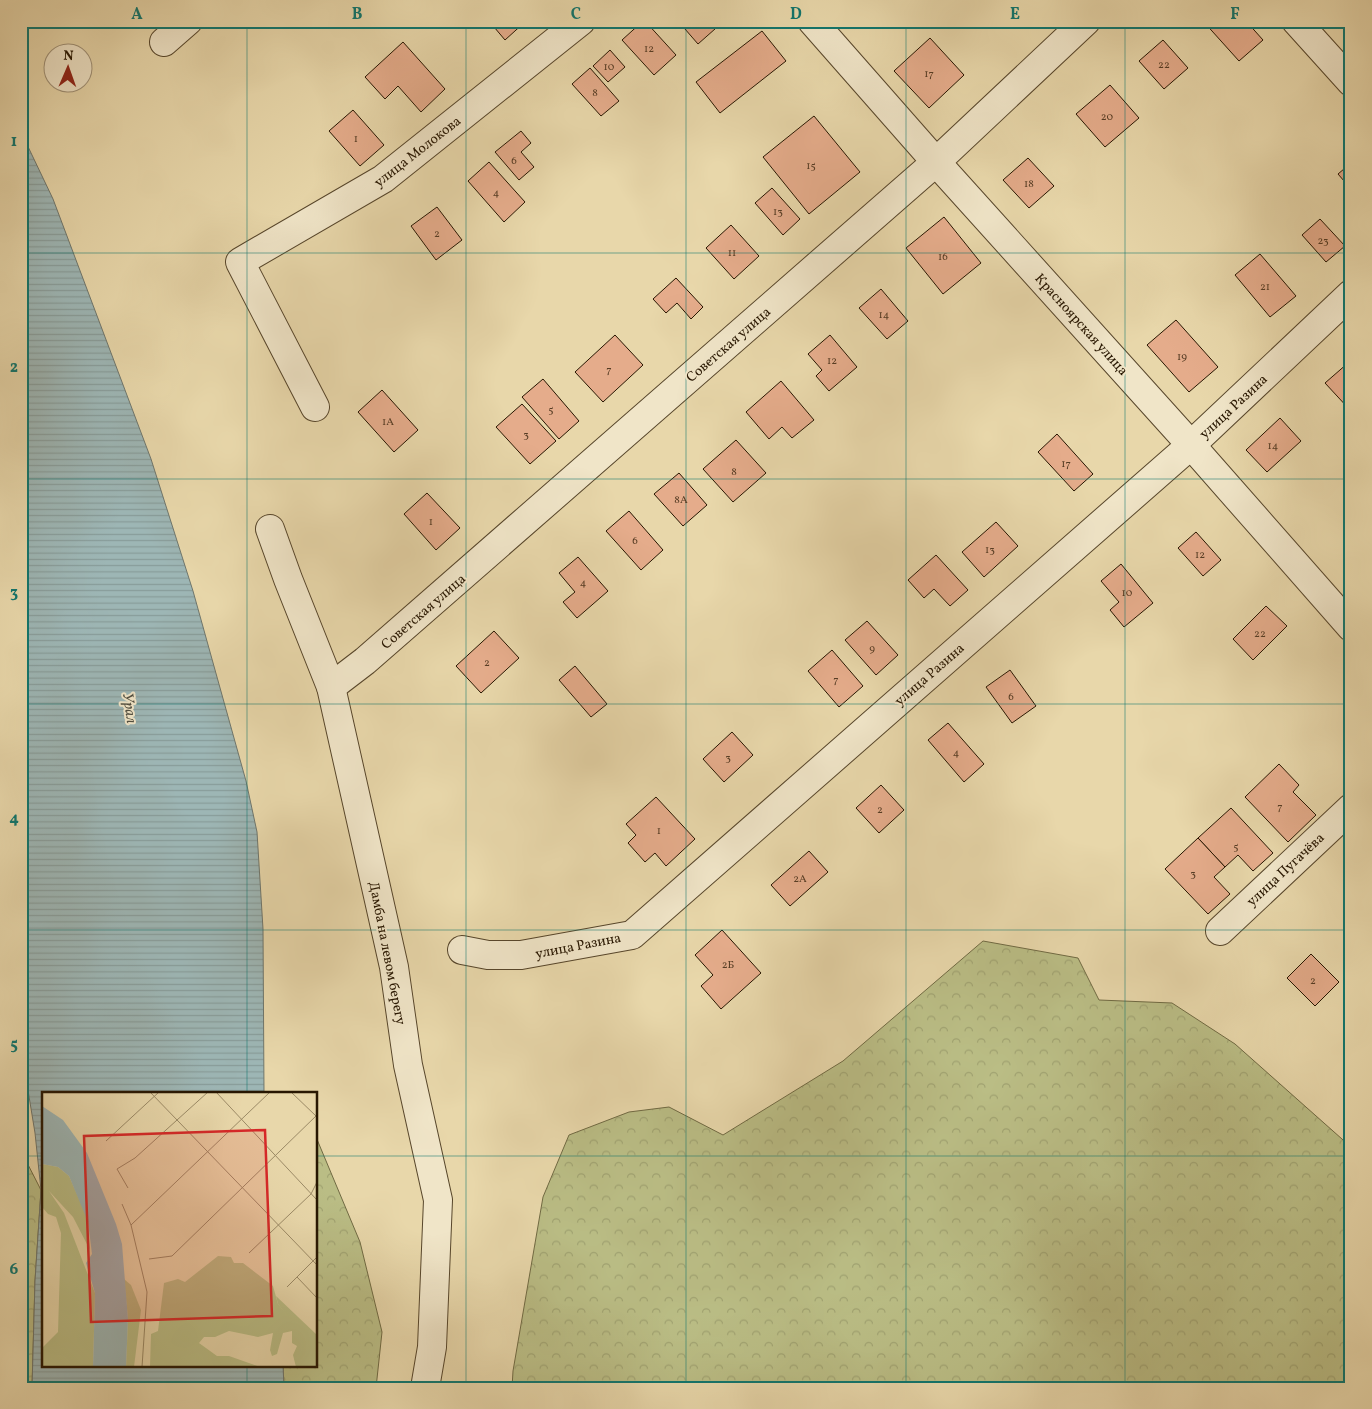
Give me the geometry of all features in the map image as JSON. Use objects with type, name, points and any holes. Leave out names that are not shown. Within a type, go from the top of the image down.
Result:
[{"type":"street","points":[[164,42],[188,21]]},
{"type":"street","name":"улица Молокова","points":[[315,407],[240,262],[383,179],[581,21]]},
{"type":"street","name":"Красноярская улица","points":[[812,21],[1351,627]]},
{"type":"street","name":"Советская улица","points":[[331,687],[365,661],[936,162],[1086,21]]},
{"type":"street","points":[[1296,21],[1351,82]]},
{"type":"street","name":"улица Разина","points":[[462,950],[488,955],[521,955],[632,935],[1191,445],[1351,294]]},
{"type":"street","name":"Дамба на левом берегу","points":[[270,529],[331,687],[394,967],[408,1065],[438,1200],[432,1347],[425,1388]]},
{"type":"street","name":"улица Пугачёва","points":[[1220,930],[1351,808]]},
{"type":"green space","points":[[983,941],[1078,958],[1099,1000],[1172,1003],[1235,1044],[1351,1147],[1351,1388],[512,1388],[513,1371],[543,1197],[569,1135],[629,1112],[669,1107],[723,1135],[843,1061]]},
{"type":"green space","points":[[318,1142],[360,1242],[382,1332],[376,1388],[284,1388],[283,1366],[318,1366]]},
{"type":"green space","points":[[21,1151],[41,1190],[35,1281],[32,1388],[21,1388]]},
{"type":"water","name":"Урал","points":[[21,132],[53,199],[151,459],[193,591],[246,781],[257,832],[263,929],[264,1092],[42,1092],[42,1366],[283,1366],[284,1388],[32,1388],[35,1281],[41,1190],[35,1133],[26,1078],[21,1060],[21,912],[26,894],[26,884],[21,836]]},
{"type":"building","points":[[489,21],[526,21],[505,40]]},
{"type":"building","points":[[643,21],[676,55],[654,75],[622,40]]},
{"type":"building","points":[[678,21],[724,21],[698,44]]},
{"type":"building","points":[[1203,21],[1246,21],[1263,40],[1239,61]]},
{"type":"building","points":[[762,31],[786,61],[720,113],[696,82]]},
{"type":"building","points":[[930,38],[964,75],[929,108],[894,71]]},
{"type":"building","points":[[1163,40],[1188,68],[1164,89],[1139,61]]},
{"type":"building","points":[[403,42],[445,89],[421,112],[398,86],[385,99],[365,77]]},
{"type":"building","points":[[610,50],[625,67],[608,82],[593,66]]},
{"type":"building","points":[[590,68],[619,101],[601,116],[572,84]]},
{"type":"building","points":[[1110,85],[1139,118],[1105,147],[1076,114]]},
{"type":"building","points":[[353,110],[384,145],[360,166],[329,131]]},
{"type":"building","points":[[814,116],[860,172],[809,214],[763,157]]},
{"type":"building","points":[[521,131],[531,143],[521,152],[534,167],[519,180],[495,152]]},
{"type":"building","points":[[1028,158],[1054,186],[1029,208],[1003,180]]},
{"type":"building","points":[[489,162],[525,202],[504,222],[468,181]]},
{"type":"building","points":[[1351,163],[1351,189],[1338,174]]},
{"type":"building","points":[[772,188],[800,219],[783,235],[755,203]]},
{"type":"building","points":[[437,207],[462,240],[436,260],[411,226]]},
{"type":"building","points":[[944,217],[981,263],[943,294],[906,248]]},
{"type":"building","points":[[1320,219],[1345,246],[1326,262],[1302,235]]},
{"type":"building","points":[[731,225],[759,256],[734,279],[706,248]]},
{"type":"building","points":[[1260,254],[1296,296],[1270,317],[1235,275]]},
{"type":"building","points":[[676,278],[703,307],[691,319],[677,303],[666,313],[653,299]]},
{"type":"building","points":[[881,289],[908,321],[887,339],[859,308]]},
{"type":"building","points":[[1176,320],[1218,367],[1189,392],[1147,345]]},
{"type":"building","points":[[615,335],[643,365],[603,402],[575,372]]},
{"type":"building","points":[[830,335],[857,367],[829,391],[816,376],[822,370],[808,354]]},
{"type":"building","points":[[1348,363],[1351,366],[1350,410],[1325,383]]},
{"type":"building","points":[[543,379],[579,421],[559,439],[522,397]]},
{"type":"building","points":[[781,381],[814,420],[792,438],[782,427],[769,439],[746,412]]},
{"type":"building","points":[[382,390],[418,430],[394,452],[358,412]]},
{"type":"building","points":[[522,404],[556,441],[530,464],[496,427]]},
{"type":"building","points":[[1280,418],[1301,441],[1267,472],[1246,450]]},
{"type":"building","points":[[1057,434],[1093,474],[1074,491],[1038,452]]},
{"type":"building","points":[[736,440],[766,473],[733,502],[703,469]]},
{"type":"building","points":[[679,473],[707,505],[683,526],[654,494]]},
{"type":"building","points":[[427,493],[460,528],[436,550],[404,514]]},
{"type":"building","points":[[629,511],[663,550],[641,570],[606,531]]},
{"type":"building","points":[[996,522],[1018,546],[984,577],[962,552]]},
{"type":"building","points":[[1196,532],[1221,560],[1203,576],[1178,548]]},
{"type":"building","points":[[936,555],[968,590],[950,606],[934,589],[924,598],[908,580]]},
{"type":"building","points":[[578,557],[608,591],[577,618],[563,602],[575,592],[559,573]]},
{"type":"building","points":[[1121,564],[1153,603],[1124,627],[1110,610],[1119,602],[1101,581]]},
{"type":"building","points":[[1266,606],[1287,626],[1253,660],[1233,639]]},
{"type":"building","points":[[867,621],[898,655],[876,675],[845,640]]},
{"type":"building","points":[[494,631],[519,658],[481,693],[456,666]]},
{"type":"building","points":[[832,650],[863,686],[839,707],[808,671]]},
{"type":"building","points":[[575,666],[607,704],[591,717],[559,680]]},
{"type":"building","points":[[1010,670],[1036,706],[1012,723],[986,687]]},
{"type":"building","points":[[948,723],[984,764],[964,782],[928,740]]},
{"type":"building","points":[[732,732],[753,755],[724,782],[703,759]]},
{"type":"building","points":[[1279,764],[1299,785],[1293,792],[1316,815],[1288,842],[1245,797]]},
{"type":"building","points":[[881,785],[904,810],[879,833],[856,808]]},
{"type":"building","points":[[656,797],[695,839],[666,866],[655,853],[645,862],[628,843],[636,835],[626,824]]},
{"type":"building","points":[[1231,808],[1273,853],[1253,871],[1238,855],[1225,867],[1198,838]]},
{"type":"building","points":[[1198,838],[1225,867],[1214,877],[1230,894],[1208,914],[1165,869]]},
{"type":"building","points":[[809,851],[828,872],[790,906],[771,885]]},
{"type":"building","points":[[722,930],[761,973],[721,1009],[701,986],[713,975],[695,955]]},
{"type":"building","points":[[1311,954],[1339,982],[1315,1006],[1287,978]]}]
